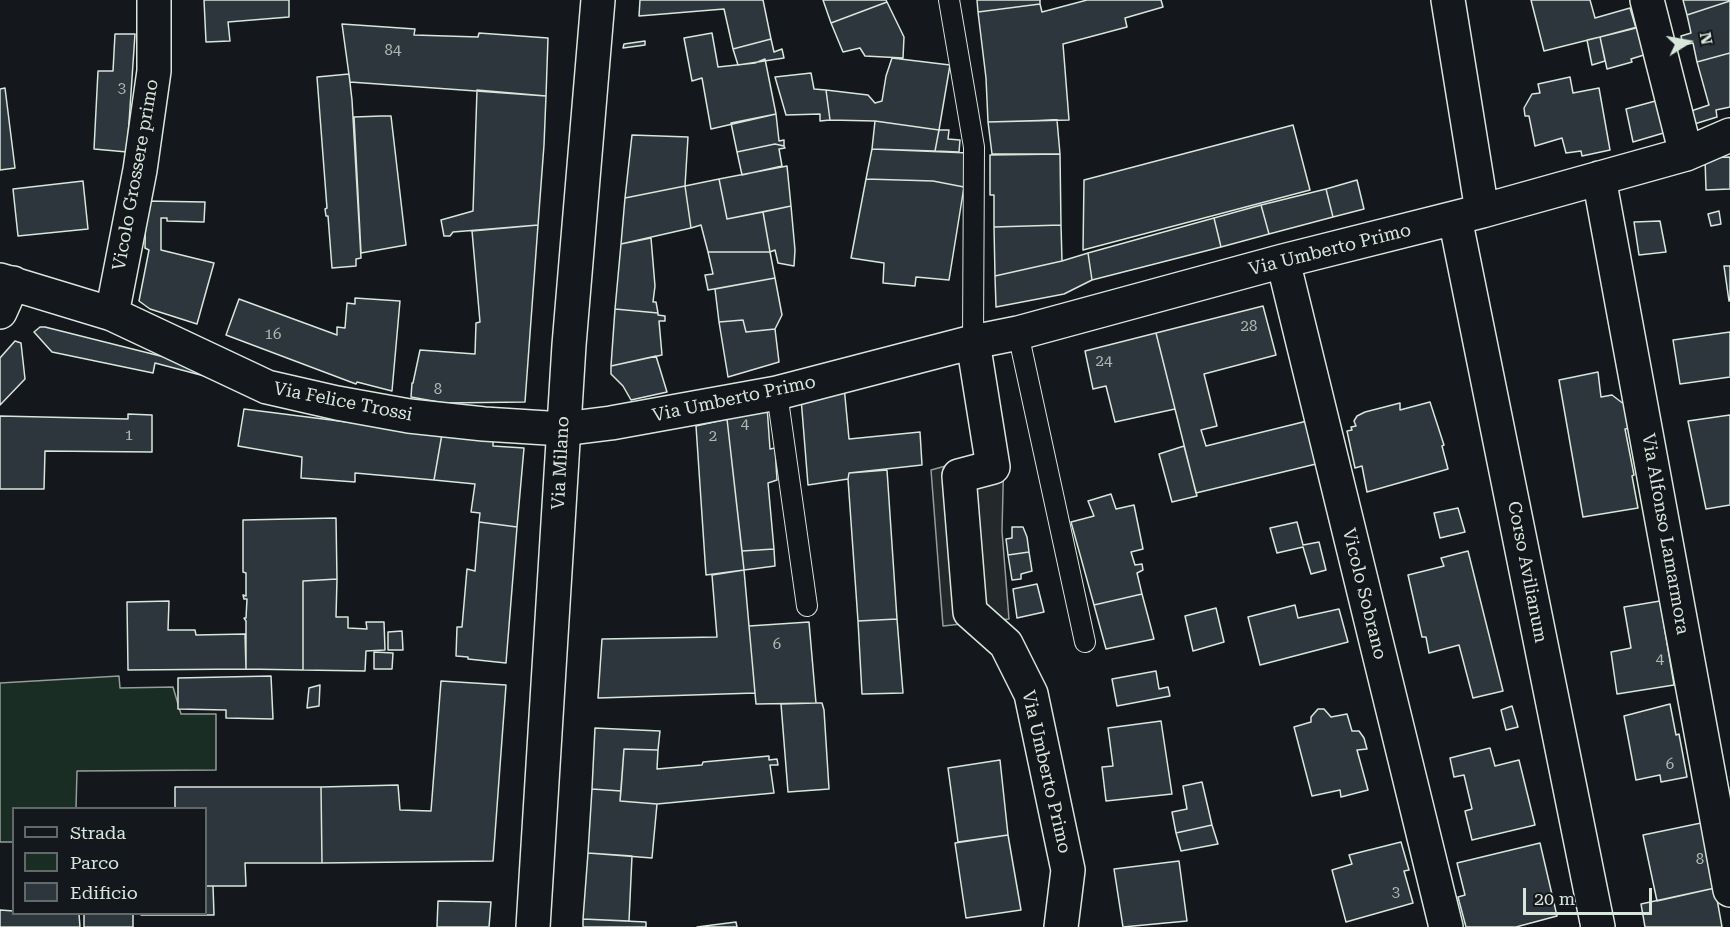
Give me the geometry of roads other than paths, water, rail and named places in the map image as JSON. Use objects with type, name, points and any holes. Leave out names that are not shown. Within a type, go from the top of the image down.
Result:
[{"type":"street","name":"Vicolo Grossere primo","points":[[112,314],[140,170],[154,71],[154,0]]},
{"type":"street","name":"Via Milano","points":[[533,927],[563,429],[598,0]]},
{"type":"street","name":"Corso Avilianum","points":[[1448,0],[1469,214],[1598,927]]},
{"type":"street","points":[[1647,0],[1686,154]]},
{"type":"street","name":"Via Umberto Primo","points":[[563,429],[611,423],[777,393],[973,342],[1018,333],[1686,154],[1730,135]]},
{"type":"street","name":"Via Alfonso Lamarmora","points":[[1599,178],[1730,890]]},
{"type":"street","name":"Vicolo Sobrano","points":[[1283,261],[1446,927]]},
{"type":"street","name":"Via Felice Trossi","points":[[4,292],[112,314],[267,387],[410,416],[563,429]]},
{"type":"street","name":"Via Umberto Primo","points":[[973,342],[993,467],[959,476],[970,612],[1006,644],[1031,694],[1068,870],[1061,927]]},
{"type":"lane","points":[[950,0],[974,147],[973,342]]},
{"type":"lane","points":[[1018,333],[1085,642]]},
{"type":"lane","points":[[777,393],[807,606]]}]
